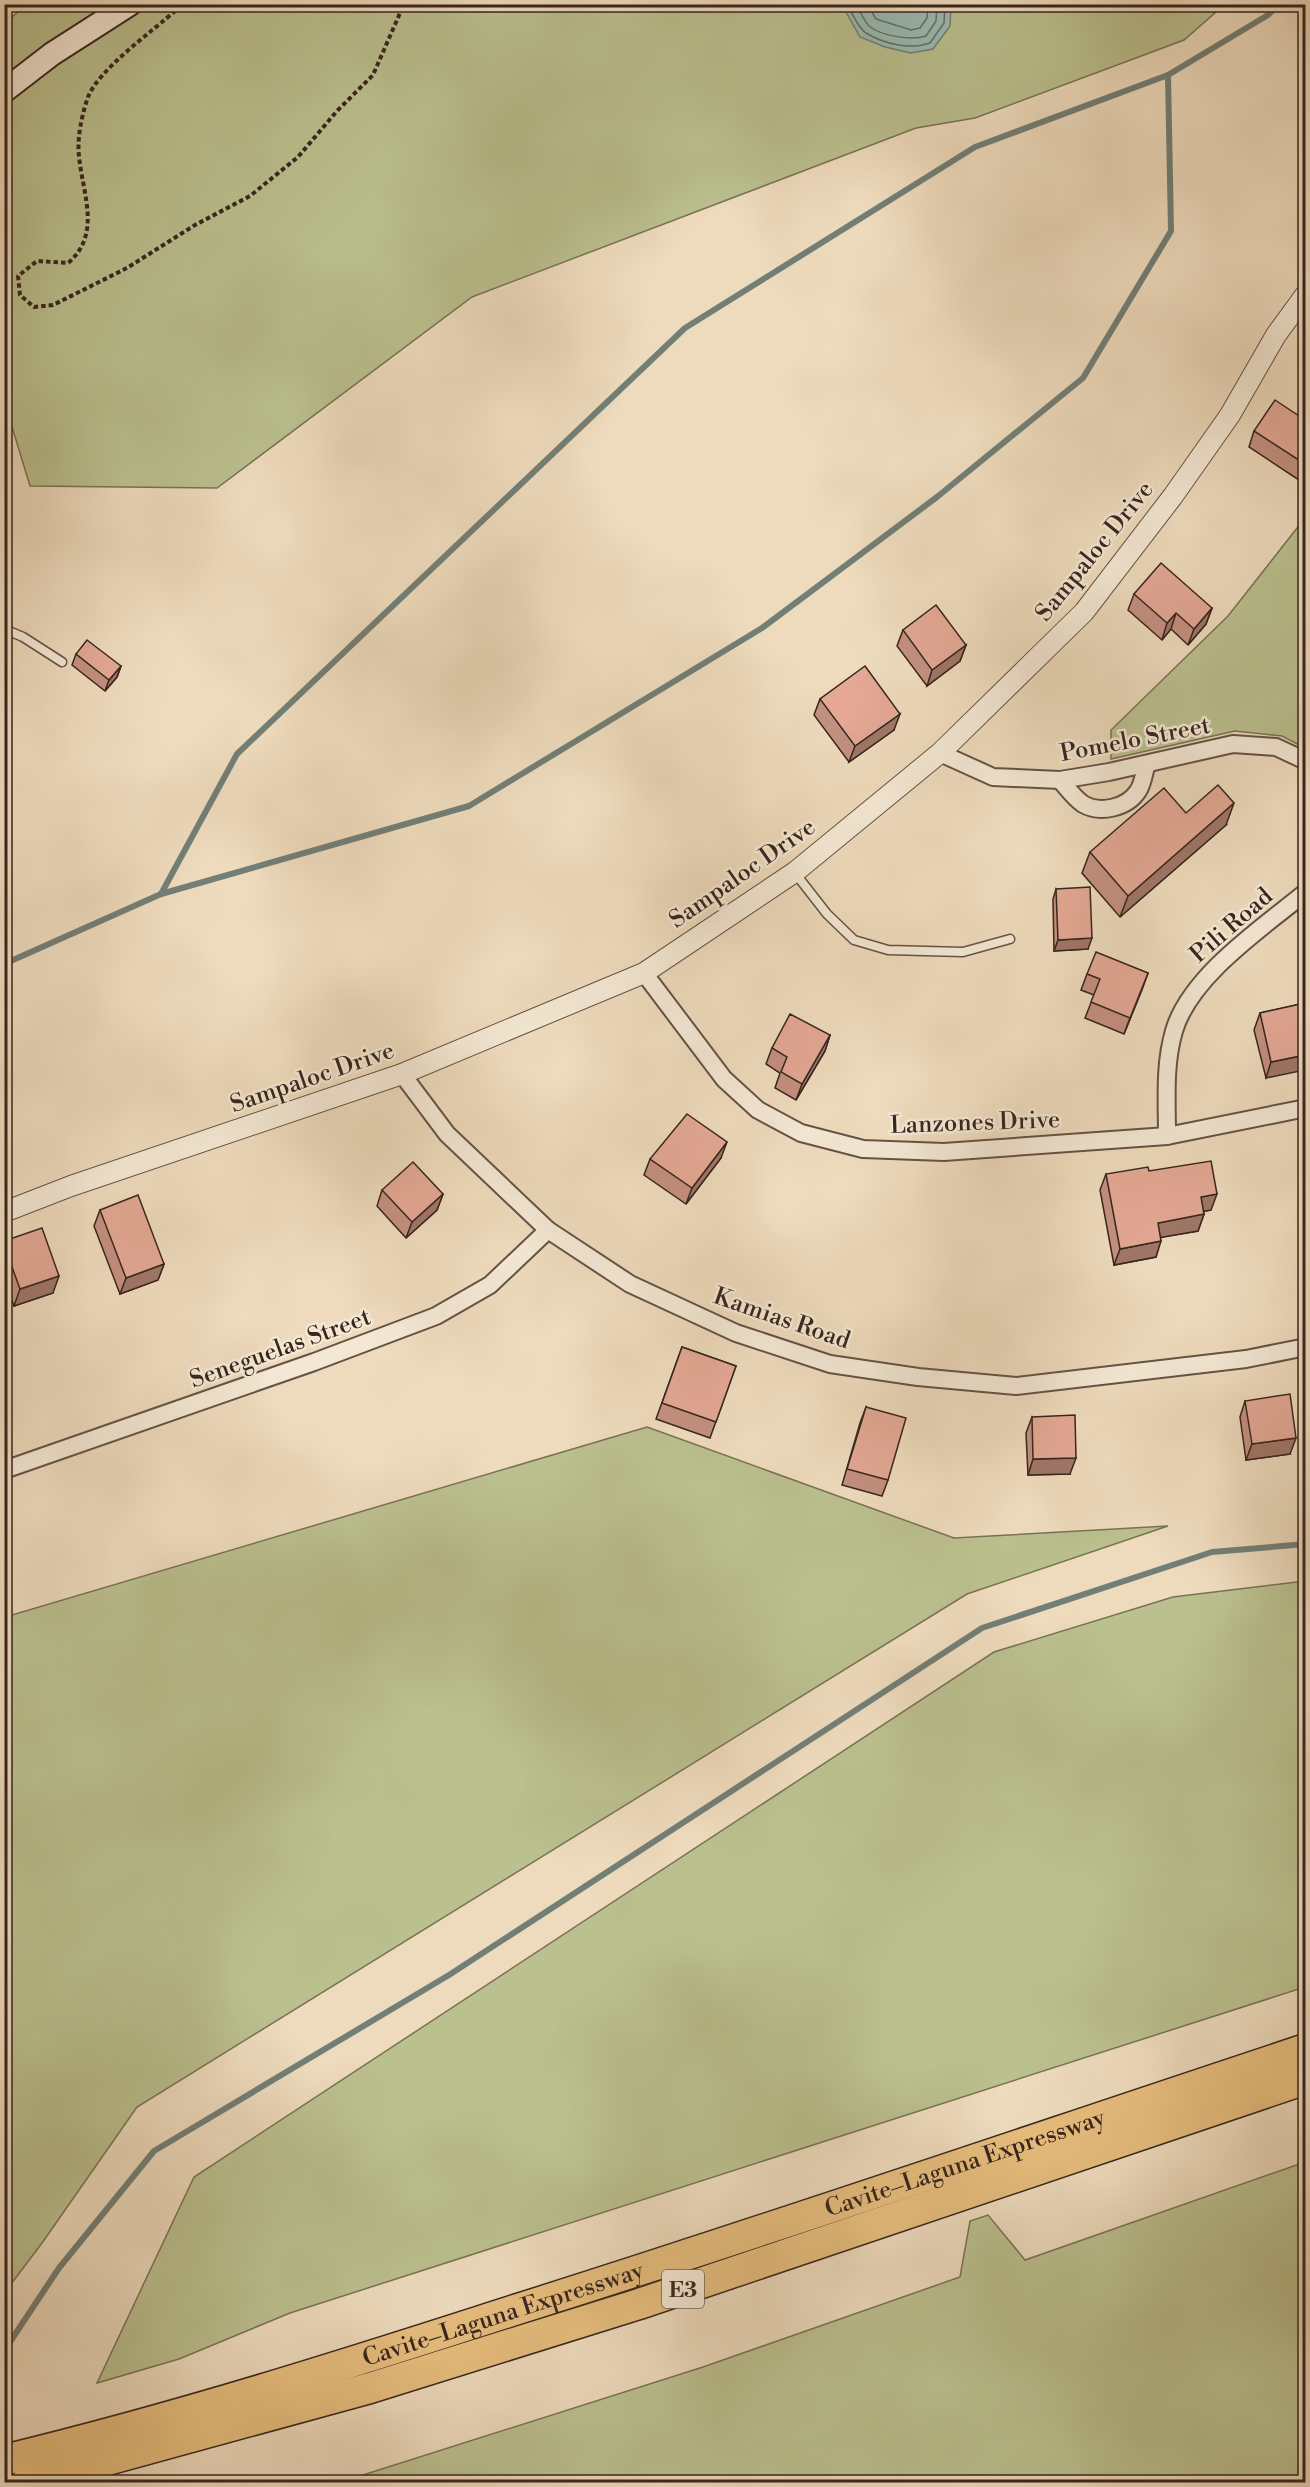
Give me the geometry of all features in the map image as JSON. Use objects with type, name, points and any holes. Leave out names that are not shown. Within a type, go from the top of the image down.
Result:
[{"type":"highway","name":"Cavite–Laguna Expressway","points":[[4,2460],[309,2376],[634,2272],[1305,2049]]},
{"type":"highway","name":"Cavite–Laguna Expressway","points":[[40,2479],[370,2388],[639,2304],[1305,2079]]},
{"type":"main road","points":[[4,91],[52,54],[130,4]]},
{"type":"street","name":"Sampaloc Drive","points":[[4,1212],[71,1186],[402,1074],[644,973],[795,872],[940,753],[1084,612],[1173,496],[1230,415],[1276,335],[1305,294]]},
{"type":"street","name":"Pomelo Street","points":[[940,753],[993,777],[1060,780],[1147,764],[1233,744],[1276,747],[1305,761]]},
{"type":"street","points":[[1060,780],[1080,802],[1090,807],[1113,808],[1132,799],[1140,789],[1147,764]]},
{"type":"street","name":"Pili Road","points":[[1167,1137],[1167,1068],[1174,1029],[1196,988],[1223,960],[1305,892]]},
{"type":"street","name":"Lanzones Drive","points":[[644,973],[724,1079],[758,1110],[801,1132],[863,1149],[944,1152],[1167,1137],[1305,1108]]},
{"type":"street","name":"Kamias Road","points":[[402,1074],[447,1134],[548,1230],[630,1284],[736,1333],[830,1364],[1016,1386],[1246,1359],[1305,1347]]},
{"type":"street","name":"Seneguelas Street","points":[[4,1470],[314,1362],[436,1316],[490,1285],[548,1230]]},
{"type":"lane","points":[[4,629],[23,637],[62,662]]},
{"type":"lane","points":[[795,872],[827,914],[854,940],[888,950],[963,952],[1010,939]]},
{"type":"path","points":[[179,4],[176,10],[106,72],[89,95],[79,138],[89,228],[78,254],[68,262],[37,261],[18,276],[20,295],[34,307],[53,305],[126,268],[195,225],[250,196],[298,157],[337,111],[373,75],[404,4]]},
{"type":"green space","points":[[27,4],[1224,5],[1184,40],[975,118],[916,128],[472,297],[217,488],[30,486],[5,404],[4,24]]},
{"type":"green space","points":[[1305,518],[1305,748],[1282,736],[1235,731],[1111,759],[1111,730],[1228,616]]},
{"type":"green space","points":[[647,1427],[954,1538],[1168,1526],[967,1594],[137,2107],[5,2292],[5,1617]]},
{"type":"green space","points":[[1305,1581],[1305,1987],[290,2313],[179,2359],[97,2383],[194,2177],[994,1652],[1173,1597]]},
{"type":"green space","points":[[1305,2162],[1305,2482],[341,2482],[703,2367],[960,2277],[970,2221],[988,2215],[1025,2260]]},
{"type":"water","points":[[842,5],[951,5],[950,26],[933,49],[911,53],[885,47],[860,37]]},
{"type":"building","points":[[1275,400],[1305,420],[1305,464],[1254,431]]},
{"type":"building","points":[[1161,563],[1212,608],[1194,629],[1176,613],[1167,623],[1134,594]]},
{"type":"building","points":[[936,605],[966,645],[932,670],[903,630]]},
{"type":"building","points":[[87,640],[121,666],[109,680],[76,654]]},
{"type":"building","points":[[865,666],[900,714],[855,746],[820,699]]},
{"type":"building","points":[[1218,785],[1234,803],[1128,896],[1090,852],[1164,788],[1186,813]]},
{"type":"building","points":[[1090,887],[1092,938],[1058,940],[1056,889]]},
{"type":"building","points":[[1096,952],[1148,973],[1130,1018],[1091,1002],[1100,979],[1087,974]]},
{"type":"building","points":[[1305,1003],[1305,1055],[1271,1062],[1260,1013]]},
{"type":"building","points":[[790,1014],[830,1035],[802,1084],[781,1072],[787,1057],[772,1048]]},
{"type":"building","points":[[687,1114],[727,1142],[692,1188],[650,1159]]},
{"type":"building","points":[[1211,1161],[1217,1194],[1201,1197],[1204,1214],[1158,1223],[1161,1241],[1120,1249],[1106,1174],[1148,1167],[1149,1171]]},
{"type":"building","points":[[413,1162],[443,1194],[412,1222],[382,1190]]},
{"type":"building","points":[[138,1195],[164,1264],[126,1278],[100,1210]]},
{"type":"building","points":[[42,1228],[59,1276],[20,1289],[4,1241]]},
{"type":"building","points":[[682,1347],[736,1366],[716,1422],[662,1403]]},
{"type":"building","points":[[1290,1394],[1296,1438],[1252,1444],[1245,1401]]},
{"type":"building","points":[[866,1407],[906,1418],[888,1480],[847,1469]]},
{"type":"building","points":[[1075,1415],[1076,1458],[1033,1459],[1032,1417]]},
{"type":"waterway","points":[[161,894],[237,754],[685,328],[975,147],[1168,75],[1268,15],[1279,4]]},
{"type":"waterway","points":[[4,964],[161,894],[469,806],[762,628],[937,497],[1083,378],[1171,231],[1168,75]]},
{"type":"waterway","points":[[4,2351],[59,2268],[154,2151],[449,1975],[982,1628],[1212,1552],[1306,1544]]}]
